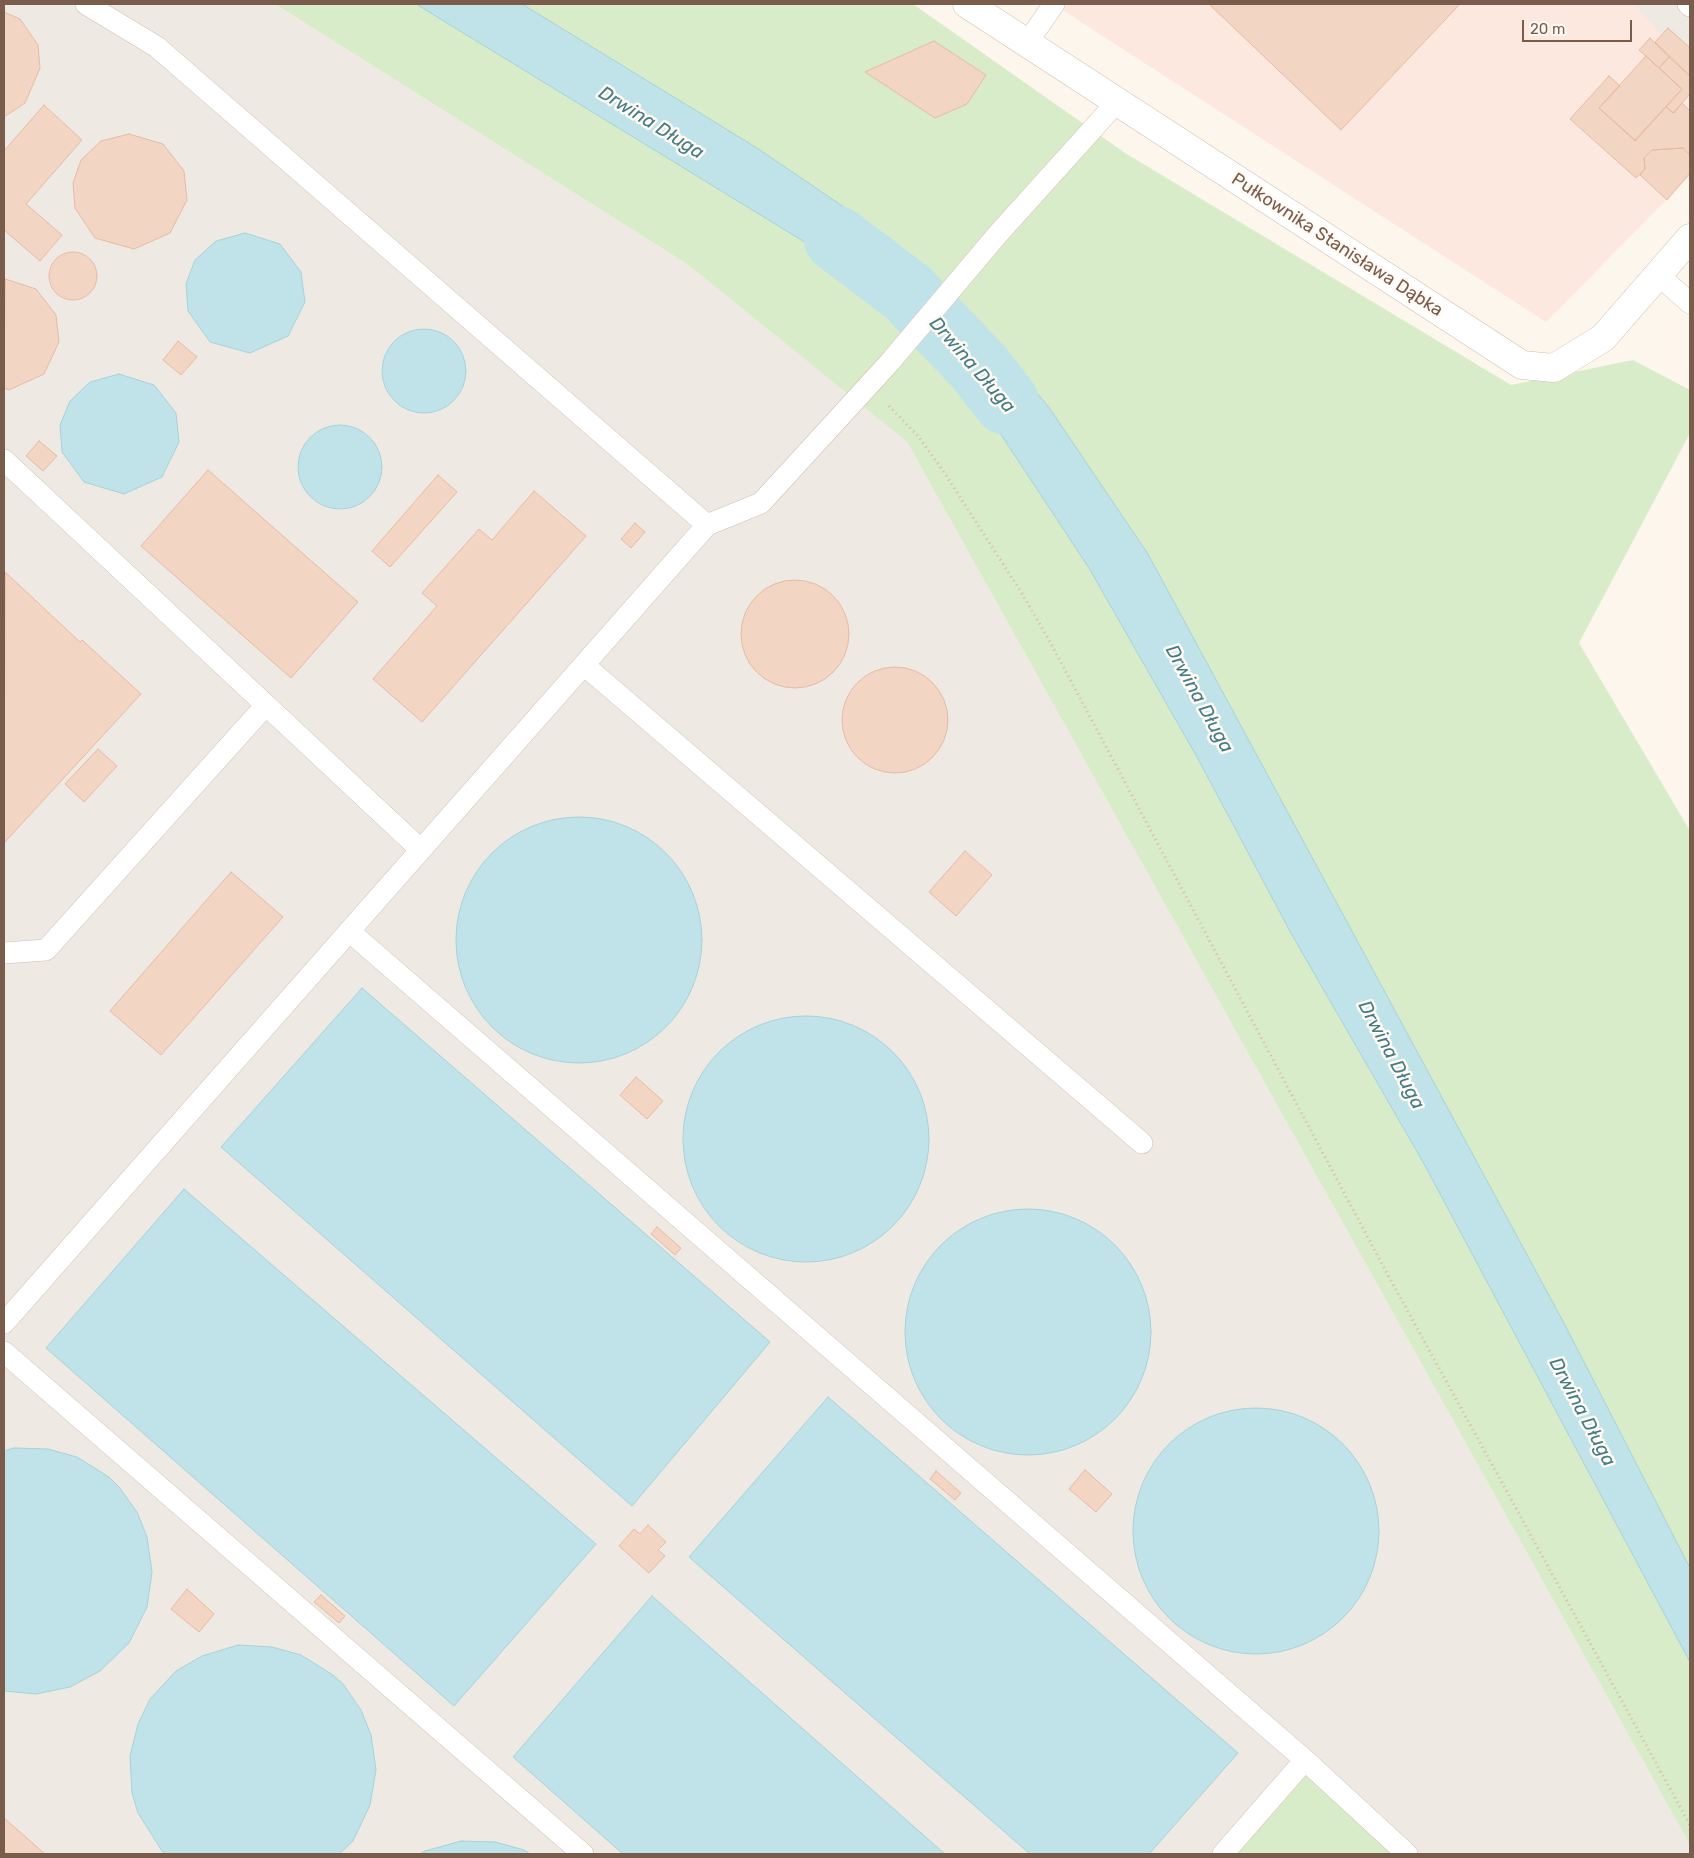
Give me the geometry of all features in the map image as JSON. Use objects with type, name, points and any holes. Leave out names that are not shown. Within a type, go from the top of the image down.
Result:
[{"type":"street","name":"Pułkownika Stanisława Dąbka","points":[[967,4],[1522,365],[1554,368],[1603,338],[1690,238]]},
{"type":"lane","points":[[86,4],[157,47],[708,525]]},
{"type":"lane","points":[[1027,43],[1054,4]]},
{"type":"lane","points":[[4,1323],[708,525],[760,503],[890,362],[998,234],[1117,102]]},
{"type":"lane","points":[[1658,275],[1690,303]]},
{"type":"lane","points":[[7,469],[266,705],[421,850]]},
{"type":"lane","points":[[584,665],[1142,1143]]},
{"type":"lane","points":[[4,953],[46,950],[266,705]]},
{"type":"lane","points":[[350,931],[1305,1760],[1408,1854]]},
{"type":"lane","points":[[4,1352],[583,1854]]},
{"type":"lane","points":[[1223,1854],[1305,1760]]},
{"type":"path","points":[[867,386],[904,421],[942,469],[1021,592],[1049,640],[1389,1277],[1690,1825]]},
{"type":"shaded area","points":[[4,4],[275,4],[687,264],[907,442],[1690,1845],[1690,1854],[4,1854]]},
{"type":"shaded area","points":[[1053,4],[1633,4],[1690,63],[1690,176],[1546,322]]},
{"type":"shaded area","points":[[1633,4],[1690,4],[1690,63],[1659,32]]},
{"type":"green space","points":[[275,4],[913,4],[1125,153],[1511,385],[1633,360],[1690,390],[1690,433],[1579,643],[1690,831],[1690,1845],[907,442],[687,264]]},
{"type":"green space","points":[[1309,1772],[1401,1854],[1230,1854]]},
{"type":"water","points":[[416,4],[522,4],[757,148],[891,239],[929,277],[891,310],[803,241]]},
{"type":"water","points":[[245,233],[280,244],[301,272],[305,302],[288,336],[250,353],[210,342],[188,311],[186,284],[195,260],[216,241]]},
{"type":"water","points":[[963,313],[989,334],[1050,409],[1148,554],[1565,1325],[1690,1568],[1690,1662],[1423,1162],[1292,935],[1197,757],[1089,568],[965,380],[931,352]]},
{"type":"water","points":[[424,329],[440,332],[454,341],[463,355],[466,371],[463,387],[454,401],[440,410],[424,413],[408,410],[394,401],[385,387],[382,371],[385,355],[394,341],[408,332]]},
{"type":"water","points":[[119,374],[154,385],[176,413],[179,442],[162,477],[124,494],[84,482],[62,452],[60,425],[70,401],[90,382]]},
{"type":"water","points":[[332,425],[348,425],[364,432],[375,443],[382,459],[379,483],[370,497],[364,502],[348,509],[332,509],[316,502],[305,491],[298,475],[298,459],[305,443],[316,432]]},
{"type":"water","points":[[579,817],[603,820],[626,827],[647,838],[666,853],[681,872],[692,893],[699,916],[702,940],[699,964],[692,987],[681,1008],[666,1027],[647,1042],[626,1053],[603,1060],[579,1063],[555,1060],[532,1053],[511,1042],[492,1027],[477,1008],[466,987],[459,964],[456,940],[459,916],[466,893],[477,872],[492,853],[511,838],[532,827],[555,820]]},
{"type":"water","points":[[362,988],[770,1342],[632,1506],[221,1147]]},
{"type":"water","points":[[806,1016],[830,1019],[853,1026],[874,1037],[893,1052],[908,1071],[919,1092],[926,1115],[929,1139],[926,1163],[919,1186],[908,1207],[893,1226],[874,1241],[853,1252],[830,1259],[806,1262],[782,1259],[759,1252],[738,1241],[719,1226],[704,1207],[693,1186],[686,1163],[683,1139],[686,1115],[693,1092],[704,1071],[719,1052],[738,1037],[759,1026],[782,1019]]},
{"type":"water","points":[[184,1189],[596,1544],[454,1706],[46,1348]]},
{"type":"water","points":[[1028,1209],[1052,1212],[1075,1219],[1096,1230],[1115,1245],[1130,1264],[1141,1285],[1148,1308],[1151,1332],[1148,1356],[1141,1379],[1130,1400],[1115,1419],[1096,1434],[1075,1445],[1052,1452],[1028,1455],[1004,1452],[981,1445],[960,1434],[941,1419],[926,1400],[915,1379],[908,1356],[905,1332],[908,1308],[915,1285],[926,1264],[941,1245],[960,1230],[981,1219],[1004,1212]]},
{"type":"water","points":[[828,1397],[1238,1753],[1149,1854],[1030,1854],[689,1557]]},
{"type":"water","points":[[1256,1408],[1280,1411],[1303,1418],[1324,1429],[1343,1444],[1358,1463],[1369,1484],[1376,1507],[1379,1531],[1376,1555],[1369,1578],[1358,1599],[1343,1618],[1324,1633],[1303,1644],[1280,1651],[1256,1654],[1232,1651],[1209,1644],[1188,1633],[1169,1618],[1154,1599],[1143,1578],[1136,1555],[1133,1531],[1136,1507],[1143,1484],[1154,1463],[1169,1444],[1188,1429],[1209,1418],[1232,1411]]},
{"type":"water","points":[[14,1448],[48,1449],[77,1457],[109,1477],[119,1487],[137,1512],[147,1537],[152,1572],[147,1607],[129,1643],[100,1671],[70,1687],[36,1694],[4,1691],[4,1451]]},
{"type":"water","points":[[652,1596],[945,1854],[623,1854],[513,1757]]},
{"type":"water","points":[[238,1645],[272,1647],[301,1655],[333,1675],[343,1684],[361,1710],[371,1735],[376,1770],[370,1805],[353,1841],[339,1854],[164,1854],[138,1813],[132,1793],[130,1756],[138,1724],[150,1699],[176,1671],[202,1656]]},
{"type":"water","points":[[461,1841],[495,1842],[524,1850],[530,1854],[420,1854]]},
{"type":"building","points":[[1209,4],[1460,4],[1341,130]]},
{"type":"building","points":[[4,12],[20,19],[38,45],[40,68],[25,103],[4,117]]},
{"type":"building","points":[[1668,28],[1690,48],[1690,76],[1655,42]]},
{"type":"building","points":[[1650,38],[1669,57],[1659,68],[1639,50]]},
{"type":"building","points":[[934,41],[986,75],[967,104],[935,118],[865,72]]},
{"type":"building","points":[[1646,56],[1682,89],[1635,140],[1599,108]]},
{"type":"building","points":[[1669,57],[1690,76],[1690,94],[1673,113],[1666,107],[1682,89],[1659,68]]},
{"type":"building","points":[[1609,76],[1620,86],[1599,108],[1635,141],[1666,107],[1674,113],[1682,103],[1690,111],[1690,155],[1683,148],[1652,150],[1644,158],[1645,169],[1636,178],[1570,119]]},
{"type":"building","points":[[44,105],[82,140],[26,204],[62,235],[40,261],[4,230],[4,151]]},
{"type":"building","points":[[129,134],[163,144],[184,171],[187,200],[170,233],[134,249],[95,238],[75,208],[73,183],[81,160],[101,141]]},
{"type":"building","points":[[1683,148],[1690,155],[1690,173],[1667,200],[1640,175],[1645,169],[1644,158],[1652,150]]},
{"type":"building","points":[[73,252],[82,254],[90,259],[95,267],[97,276],[95,285],[90,293],[82,298],[73,300],[64,298],[56,293],[51,285],[49,276],[51,267],[56,259],[64,254]]},
{"type":"building","points":[[5,279],[36,289],[56,315],[59,342],[44,374],[9,390],[4,388]]},
{"type":"building","points":[[178,341],[197,357],[181,375],[163,360]]},
{"type":"building","points":[[39,441],[57,456],[43,471],[26,456]]},
{"type":"building","points":[[208,470],[358,602],[291,678],[141,546]]},
{"type":"building","points":[[438,475],[457,492],[390,567],[372,551]]},
{"type":"building","points":[[534,491],[586,536],[422,722],[373,679],[437,606],[422,593],[479,529],[492,540]]},
{"type":"building","points":[[635,523],[645,532],[631,548],[621,539]]},
{"type":"building","points":[[5,572],[80,642],[82,640],[141,694],[4,843]]},
{"type":"building","points":[[795,580],[816,584],[833,596],[845,613],[849,634],[845,655],[833,672],[816,684],[795,688],[774,684],[757,672],[745,655],[741,634],[745,613],[757,596],[774,584]]},
{"type":"building","points":[[895,667],[915,671],[933,682],[944,700],[948,720],[944,740],[933,758],[915,769],[895,773],[875,769],[857,758],[846,740],[842,720],[846,700],[857,682],[875,671]]},
{"type":"building","points":[[98,749],[117,766],[84,802],[65,784]]},
{"type":"building","points":[[965,851],[992,875],[956,916],[929,892]]},
{"type":"building","points":[[231,872],[283,917],[161,1055],[110,1011]]},
{"type":"building","points":[[636,1077],[663,1101],[647,1119],[620,1095]]},
{"type":"building","points":[[657,1227],[681,1248],[675,1255],[651,1234]]},
{"type":"building","points":[[1085,1470],[1112,1494],[1096,1512],[1069,1489]]},
{"type":"building","points":[[936,1471],[961,1493],[955,1500],[930,1479]]},
{"type":"building","points":[[648,1525],[666,1542],[658,1550],[665,1556],[649,1573],[619,1546],[634,1529],[640,1534]]},
{"type":"building","points":[[187,1589],[214,1614],[199,1632],[171,1609]]},
{"type":"building","points":[[321,1595],[345,1616],[339,1623],[314,1602]]},
{"type":"building","points":[[4,1818],[45,1854],[4,1854]]},
{"type":"waterway","name":"Drwina Długa","points":[[837,239],[907,292],[979,367],[1006,402]]}]
